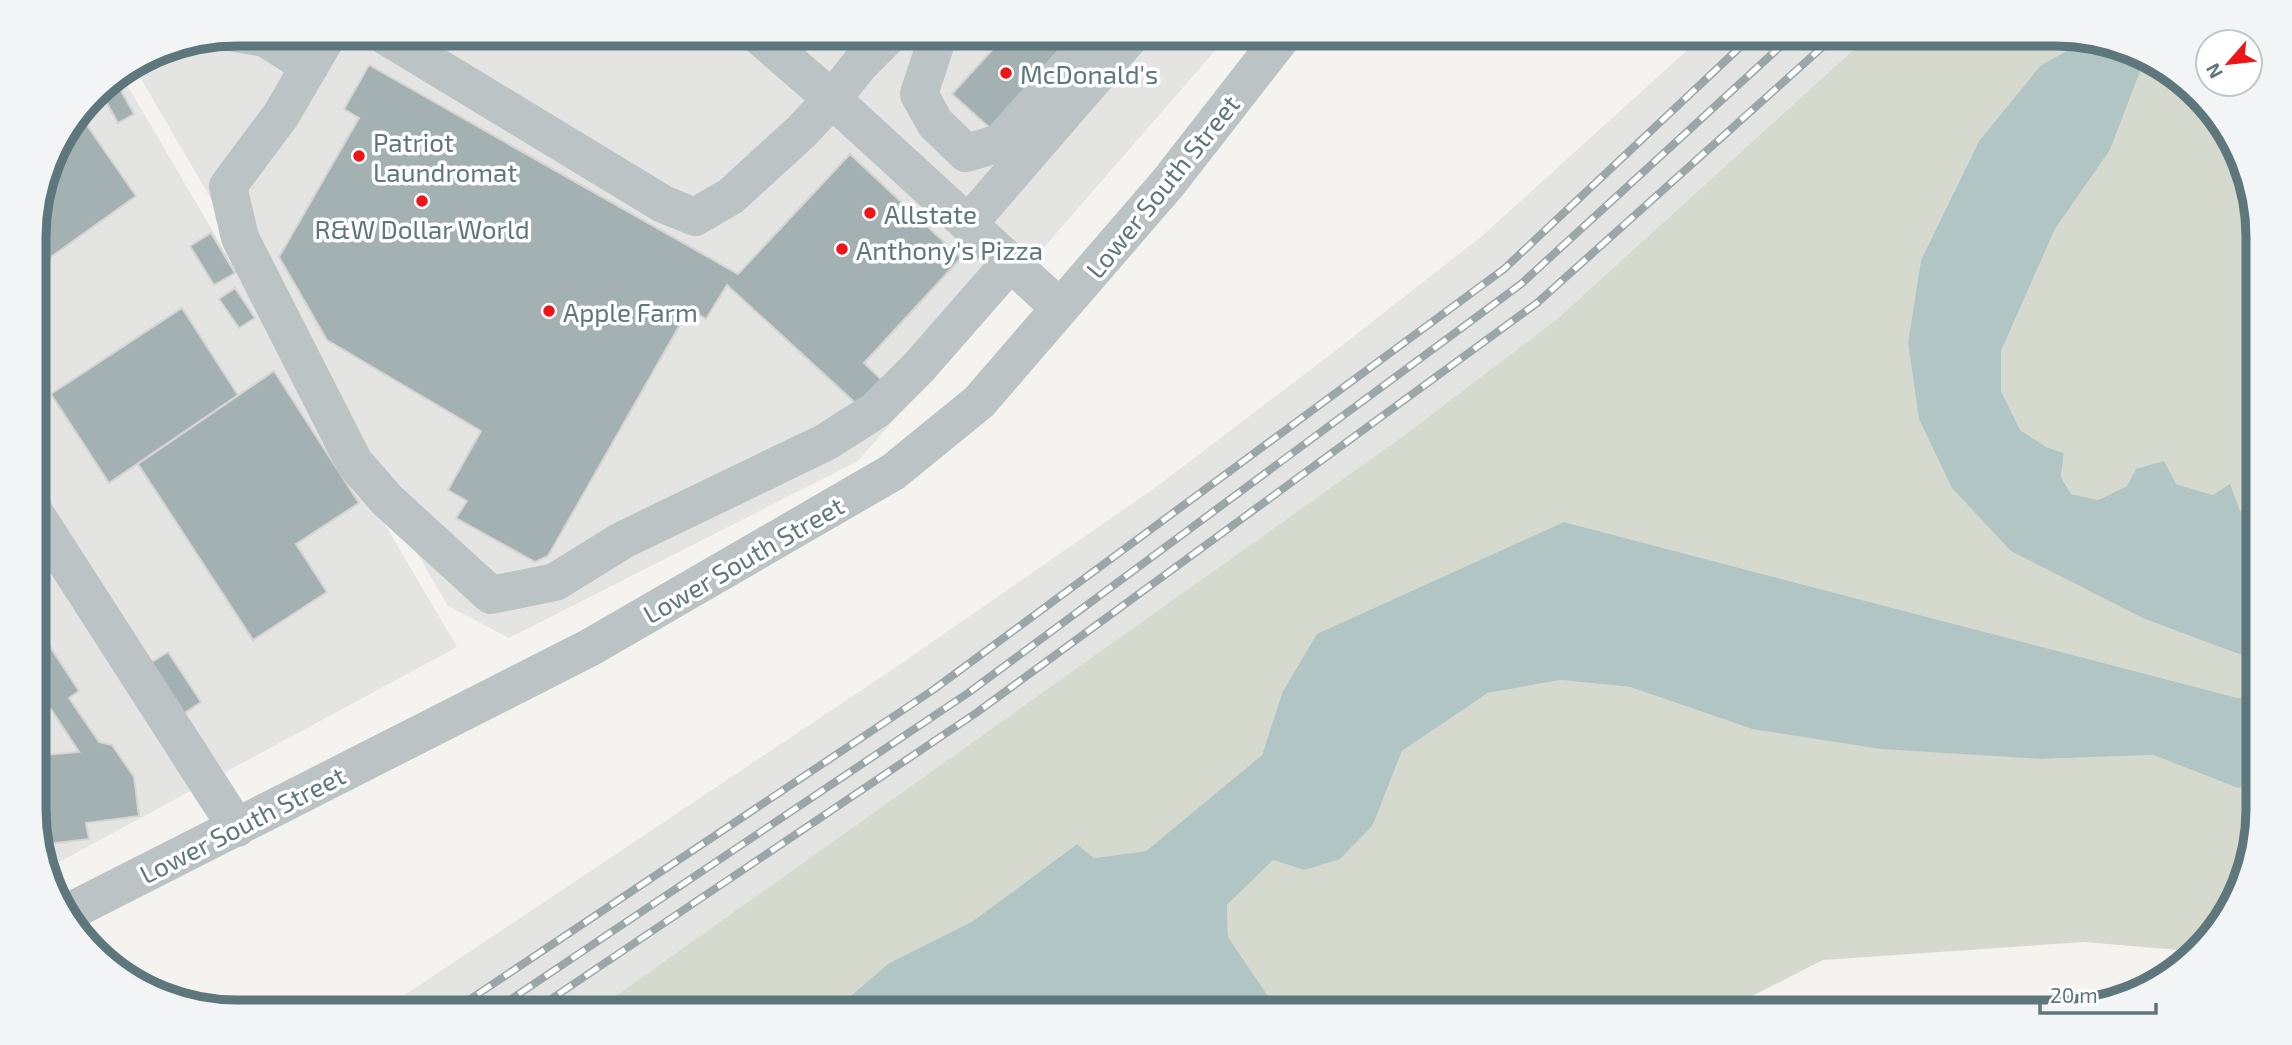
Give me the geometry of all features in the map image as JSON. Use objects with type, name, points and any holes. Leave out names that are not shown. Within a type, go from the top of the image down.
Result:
[{"type":"street","points":[[276,45],[310,66]]},
{"type":"street","points":[[323,45],[281,115],[228,186],[240,238],[354,462],[387,500],[491,595],[555,582],[623,540],[826,442],[876,410],[919,367],[1010,263]]},
{"type":"street","points":[[401,45],[663,204],[695,217],[731,196],[802,131],[879,45]]},
{"type":"street","points":[[770,45],[1060,308]]},
{"type":"street","points":[[935,45],[919,94],[935,123],[966,153],[1000,143],[1087,45]]},
{"type":"street","points":[[968,224],[1123,45]]},
{"type":"street","name":"Lower South Street","points":[[74,909],[589,648],[894,472],[979,402],[1168,183],[1276,45]]},
{"type":"street","points":[[46,531],[237,828]]},
{"type":"shaded area","points":[[236,45],[1220,45],[858,461],[509,638],[448,606],[138,73],[163,60],[187,52]]},
{"type":"shaded area","points":[[1693,45],[1859,45],[1557,319],[1402,437],[610,1000],[397,1000],[902,663],[1156,487],[1482,236]]},
{"type":"shaded area","points":[[1859,45],[2074,46],[2040,66],[1979,141],[1921,260],[1908,342],[2147,620],[2246,657],[2246,696],[2238,698],[1564,522],[1282,693],[1262,755],[1146,851],[1094,858],[1077,844],[973,921],[889,963],[846,1000],[610,1000],[1402,437],[1557,319]]},
{"type":"shaded area","points":[[2074,46],[2117,56],[2142,67],[2110,150],[2055,229],[2001,351],[2001,391],[2020,430],[2046,447],[2064,453],[2061,477],[2071,494],[2098,500],[2127,486],[2136,469],[2164,461],[2176,484],[2213,495],[2230,484],[2240,511],[2246,512],[2246,657],[2147,620],[2011,551],[1952,488],[1919,419],[1908,342],[1921,260],[1979,141],[2040,66]]},
{"type":"shaded area","points":[[2142,67],[2172,85],[2191,101],[2207,120],[2232,163],[2245,211],[2246,512],[2213,495],[2176,484],[2127,486],[2098,500],[2071,494],[2061,477],[2064,453],[2046,447],[2020,431],[2001,391],[2001,351],[2055,229],[2110,150]]},
{"type":"shaded area","points":[[125,82],[457,647],[54,865],[47,834],[46,809],[47,211],[60,163],[71,141],[93,110]]},
{"type":"shaded area","points":[[1564,522],[2238,698],[2246,696],[2246,786],[2238,788],[2153,755],[2042,759],[1881,749],[1752,729],[1630,687],[1560,680],[1488,693],[1402,751],[1373,825],[1340,859],[1304,870],[1273,860],[1227,905],[1228,937],[1270,999],[846,1000],[889,963],[973,921],[1077,844],[1094,858],[1146,851],[1262,755],[1282,693],[1317,634]]},
{"type":"shaded area","points":[[1560,680],[1630,687],[1752,729],[2042,759],[2153,755],[2238,788],[2246,786],[2243,846],[2232,882],[2221,904],[2207,925],[2183,950],[2084,942],[1823,960],[1745,999],[1270,999],[1228,937],[1227,905],[1273,860],[1304,870],[1373,825],[1402,751],[1488,693]]},
{"type":"building","name":"McDonald's","points":[[997,45],[1081,45],[992,130],[952,94]]},
{"type":"building","points":[[369,65],[738,274],[850,154],[961,258],[864,363],[886,384],[862,409],[727,285],[706,319],[689,309],[548,556],[535,562],[456,518],[467,501],[448,490],[481,431],[327,340],[279,257],[359,118],[344,109]]},
{"type":"building","points":[[119,87],[134,114],[118,123],[104,99]]},
{"type":"building","points":[[84,121],[136,196],[46,260],[47,211],[52,187],[65,152]]},
{"type":"building","points":[[211,233],[235,273],[214,285],[190,246]]},
{"type":"building","points":[[235,288],[255,318],[239,328],[219,299]]},
{"type":"building","points":[[182,308],[238,395],[109,483],[51,394]]},
{"type":"building","points":[[274,371],[359,503],[296,544],[327,592],[253,640],[138,464]]},
{"type":"building","points":[[46,641],[79,691],[69,698],[99,742],[112,745],[134,777],[139,816],[86,823],[89,839],[49,844],[46,755],[79,752],[51,709],[46,712]]},
{"type":"building","points":[[168,652],[201,702],[177,718],[144,667]]},
{"type":"railway","points":[[469,1000],[933,690],[1504,269],[1742,45]]},
{"type":"railway","points":[[510,1000],[968,693],[1521,284],[1782,45]]},
{"type":"railway","points":[[550,1000],[976,713],[1537,303],[1825,45]]},
{"type":"place","name":"McDonald's","points":[[1006,73]]},
{"type":"place","name":"Patriot Laundromat","points":[[359,156]]},
{"type":"place","name":"R&W Dollar World","points":[[422,201]]},
{"type":"place","name":"Allstate","points":[[870,213]]},
{"type":"place","name":"Anthony's Pizza","points":[[842,249]]},
{"type":"place","name":"Apple Farm","points":[[549,311]]}]
